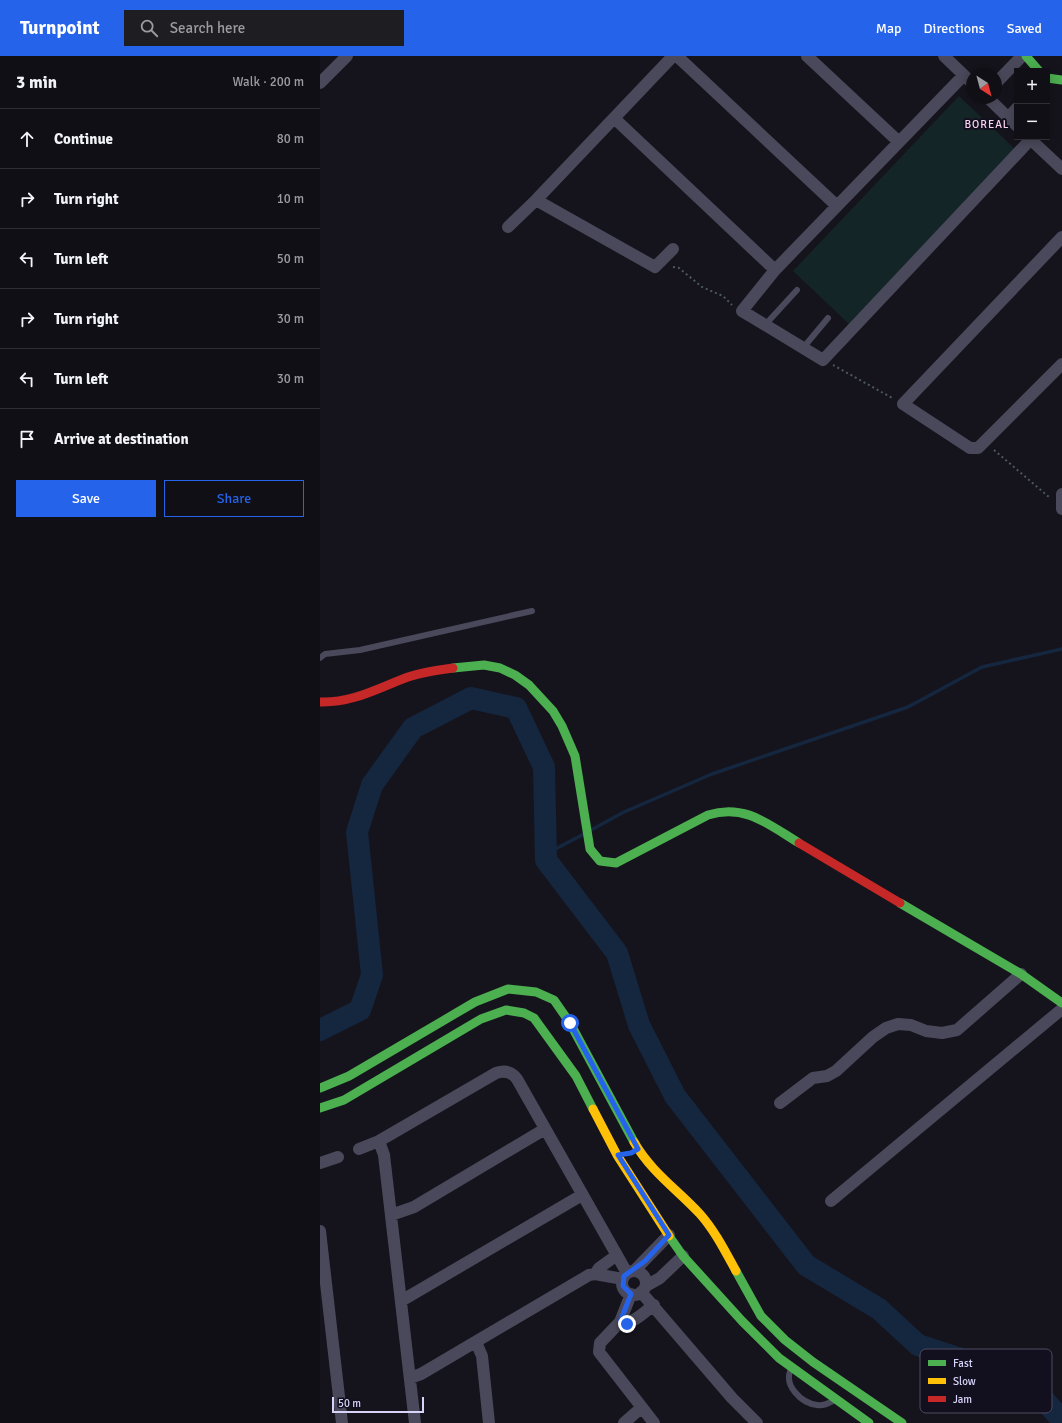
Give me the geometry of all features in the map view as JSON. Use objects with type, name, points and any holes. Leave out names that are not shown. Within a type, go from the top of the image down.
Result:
[{"type":"street","points":[[320,84],[347,56]]},
{"type":"street","points":[[508,227],[536,200],[673,56]]},
{"type":"street","points":[[677,56],[837,206]]},
{"type":"street","points":[[807,56],[899,142]]},
{"type":"street","points":[[944,56],[966,77]]},
{"type":"street","points":[[1002,77],[1022,56]]},
{"type":"street","points":[[1026,56],[1036,68]]},
{"type":"street","points":[[1050,78],[1062,80]]},
{"type":"street","points":[[966,81],[899,142],[775,270],[742,311],[823,360],[1028,140]]},
{"type":"street","points":[[994,104],[1014,123]]},
{"type":"street","points":[[1008,118],[1014,111]]},
{"type":"street","points":[[614,118],[775,270]]},
{"type":"street","points":[[1032,140],[1062,169]]},
{"type":"street","points":[[536,200],[656,267],[673,249]]},
{"type":"street","points":[[1062,237],[904,404],[970,448],[978,448],[985,443],[1062,364]]},
{"type":"street","points":[[1061,508],[1062,494]]},
{"type":"street","points":[[320,702],[346,702],[410,677],[450,669],[484,665],[512,672],[536,690],[562,724],[575,757],[590,849],[594,858],[604,864],[616,863],[708,815],[724,809],[735,810],[751,815],[1021,974],[1062,1003]]},
{"type":"street","points":[[780,1103],[813,1078],[828,1076],[836,1071],[873,1037],[886,1028],[898,1024],[911,1025],[926,1031],[942,1033],[957,1030],[968,1022],[1021,974]]},
{"type":"street","points":[[320,1088],[349,1076],[475,1002],[508,989],[536,992],[554,1000],[570,1023],[628,1153],[669,1235],[683,1256],[742,1321],[779,1358],[868,1423]]},
{"type":"street","points":[[831,1201],[1062,1009]]},
{"type":"street","points":[[320,1108],[344,1100],[481,1019],[506,1010],[524,1013],[534,1018],[548,1035],[628,1153],[650,1166],[699,1212],[712,1229],[756,1310],[785,1340],[813,1362],[902,1423]]},
{"type":"street","points":[[359,1149],[379,1141],[496,1073],[503,1071],[511,1073],[517,1079],[628,1274]]},
{"type":"street","points":[[391,1215],[414,1208],[545,1129]]},
{"type":"street","points":[[379,1141],[384,1155],[415,1423]]},
{"type":"street","points":[[320,1163],[338,1157]]},
{"type":"street","points":[[401,1301],[582,1195]]},
{"type":"street","points":[[320,1231],[342,1423]]},
{"type":"street","points":[[669,1235],[628,1274],[624,1290],[639,1291],[660,1278],[683,1256]]},
{"type":"street","points":[[595,1274],[599,1268],[617,1255]]},
{"type":"street","points":[[410,1378],[421,1374],[580,1280],[595,1274],[644,1275],[639,1291],[620,1322],[600,1343],[599,1352],[654,1423]]},
{"type":"street","points":[[639,1291],[654,1304],[732,1398],[757,1423]]},
{"type":"street","points":[[620,1322],[627,1324],[654,1304]]},
{"type":"street","points":[[742,1321],[756,1310]]},
{"type":"street","points":[[476,1342],[482,1356],[489,1423]]},
{"type":"street","points":[[624,1423],[641,1408]]},
{"type":"lane","points":[[765,325],[797,290]]},
{"type":"lane","points":[[803,348],[828,318]]},
{"type":"lane","points":[[322,654],[360,650],[532,611]]},
{"type":"lane","points":[[792,1368],[788,1375],[789,1384],[808,1402],[821,1406],[836,1400]]},
{"type":"path","points":[[656,267],[679,268],[702,287],[723,296],[742,311]]},
{"type":"path","points":[[823,360],[904,404]]},
{"type":"path","points":[[985,443],[1061,508]]},
{"type":"shaded area","points":[[959,96],[1015,149],[849,324],[793,271]]},
{"type":"waterway","points":[[591,830],[624,812],[712,774],[908,707],[982,667],[1062,649]]},
{"type":"waterway","points":[[320,1030],[360,1010],[372,975],[357,832],[372,785],[413,728],[471,698],[516,708],[544,767],[546,860],[617,953],[639,1025],[675,1096],[806,1265],[879,1309],[918,1345],[930,1349]]},
{"type":"waterway","points":[[546,854],[582,835]]},
{"type":"waterway","points":[[1052,1409],[1062,1420]]},
{"type":"traffic: fast","points":[[1026,56],[1036,68]]},
{"type":"traffic: fast","points":[[1050,78],[1062,80]]},
{"type":"traffic: fast","points":[[453,668],[484,665],[500,668],[515,675],[529,685],[553,711],[562,726],[575,756],[590,849],[600,861],[616,863],[708,815],[721,812],[734,812],[756,818],[767,823],[799,843]]},
{"type":"traffic: fast","points":[[900,903],[1021,974],[1062,1003]]},
{"type":"traffic: fast","points":[[320,1088],[349,1076],[475,1002],[508,989],[536,992],[554,1000],[570,1023],[634,1142]]},
{"type":"traffic: fast","points":[[320,1108],[344,1100],[481,1019],[506,1010],[524,1013],[534,1018],[576,1076],[593,1109]]},
{"type":"traffic: fast","points":[[669,1236],[683,1256],[742,1321],[779,1358],[869,1423]]},
{"type":"traffic: fast","points":[[736,1271],[761,1316],[785,1340],[813,1362],[902,1423]]},
{"type":"traffic: slow","points":[[593,1109],[617,1155],[669,1236]]},
{"type":"traffic: slow","points":[[634,1142],[648,1163],[700,1214],[720,1241],[736,1271]]},
{"type":"traffic: jam","points":[[320,702],[343,700],[365,694],[414,675],[453,668]]},
{"type":"traffic: jam","points":[[799,843],[900,903]]},
{"type":"district","name":"BOREAL","points":[[987,124]]},
{"type":"route","points":[[570,1023],[638,1149],[631,1153],[618,1155],[651,1210],[669,1235],[645,1261],[634,1271],[630,1271],[624,1276],[622,1283],[624,1290],[631,1294],[620,1322],[627,1324]]}]
